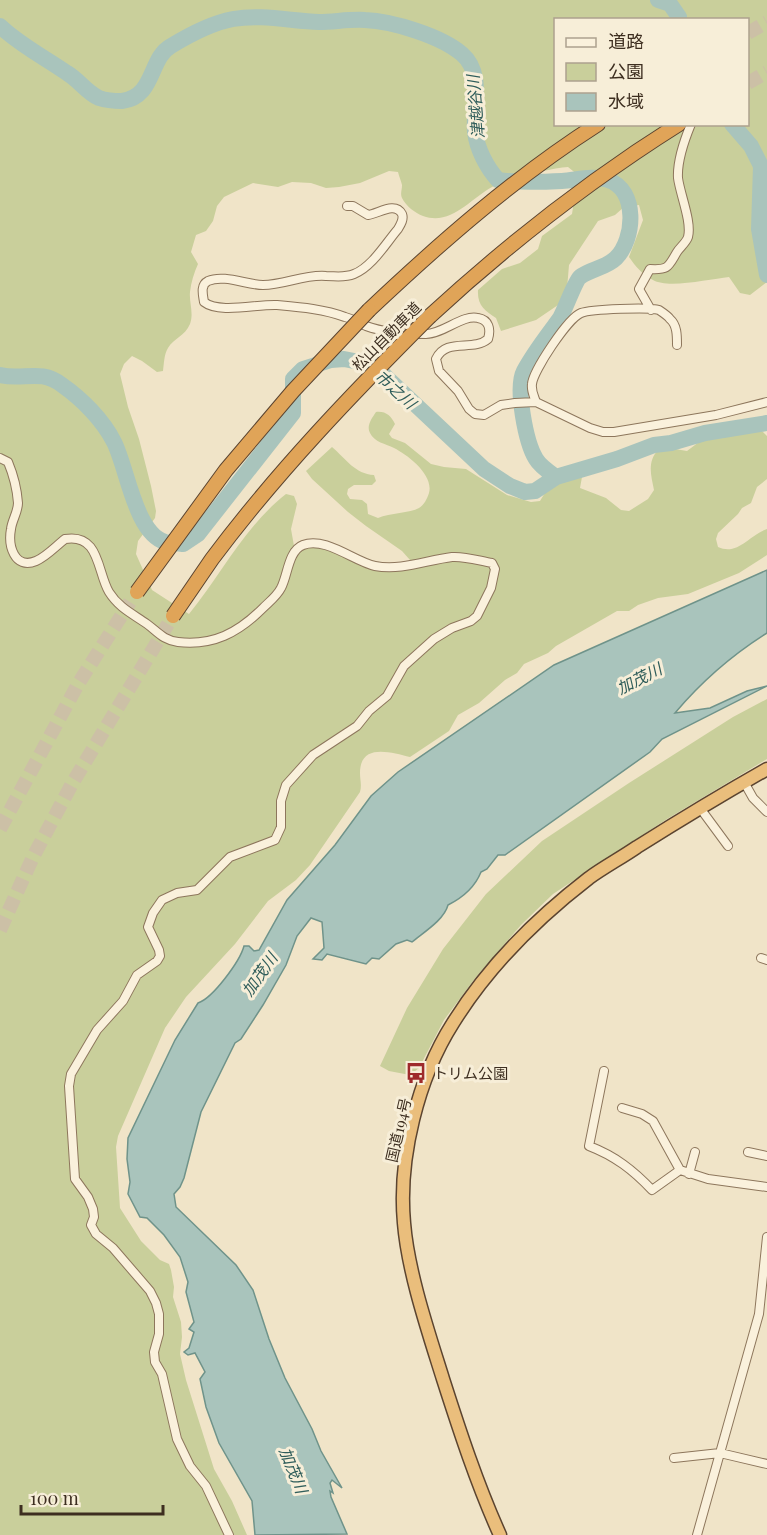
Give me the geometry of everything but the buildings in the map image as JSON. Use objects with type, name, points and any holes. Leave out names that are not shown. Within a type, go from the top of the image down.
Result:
[{"type":"highway","name":"松山自動車道","points":[[134,597],[233,461],[299,384],[369,310],[467,222],[594,126]]},
{"type":"highway","name":"松山自動車道","points":[[171,620],[213,559],[289,466],[355,391],[430,316],[546,217],[603,174],[676,126]]},
{"type":"highway","name":"国道194号","points":[[500,1535],[484,1501],[431,1341],[414,1276],[404,1223],[404,1178],[410,1133],[429,1072],[453,1023],[514,946],[546,914],[591,877],[767,768]]},
{"type":"street","points":[[651,310],[639,289],[650,269],[663,270],[671,264],[679,249],[688,240],[689,230],[678,176],[683,144],[690,126]]},
{"type":"street","points":[[347,206],[353,206],[368,215],[392,208],[402,215],[402,222],[398,229],[366,267],[344,276],[312,276],[265,285],[219,279],[209,281],[204,285],[202,293],[204,302],[216,307],[275,305],[302,308],[345,317],[367,326],[400,333],[439,332],[472,317],[480,318],[486,321],[489,327],[488,339],[482,344],[453,346],[444,349],[436,359],[439,371],[475,414],[484,414],[501,405],[532,402],[590,428],[603,432],[614,432],[716,415],[767,402]]},
{"type":"street","points":[[532,402],[532,383],[535,374],[557,337],[570,320],[579,313],[603,309],[659,310],[672,320],[677,331],[677,345]]},
{"type":"street","points":[[0,458],[8,462],[18,505],[11,528],[10,551],[24,562],[32,562],[65,539],[81,540],[96,553],[104,581],[118,604],[150,626],[156,633],[175,642],[211,642],[240,629],[258,614],[280,590],[292,556],[297,548],[305,543],[345,551],[362,562],[375,566],[391,568],[454,557],[492,563],[495,569],[491,588],[477,616],[434,639],[404,666],[387,696],[369,711],[357,726],[313,755],[292,777],[286,785],[281,801],[281,827],[275,840],[230,857],[197,890],[177,893],[162,900],[153,913],[148,927],[160,956],[136,975],[123,1001],[97,1030],[71,1074],[70,1122],[73,1133],[75,1179],[91,1203],[94,1217],[91,1225],[96,1233],[129,1266],[150,1291],[156,1303],[159,1314],[159,1334],[154,1352],[155,1362],[162,1374],[177,1439],[190,1466],[206,1486],[229,1535]]},
{"type":"street","points":[[744,782],[753,798],[767,812]]},
{"type":"street","points":[[700,808],[728,846]]},
{"type":"street","points":[[604,1071],[589,1146],[632,1169],[652,1190],[680,1170]]},
{"type":"street","points":[[622,1108],[642,1114],[653,1122],[680,1170],[708,1179],[767,1187]]},
{"type":"street","points":[[690,1174],[695,1152]]},
{"type":"street","points":[[748,1152],[767,1156]]},
{"type":"street","points":[[697,1535],[759,1314],[767,1237]]},
{"type":"street","points":[[674,1458],[720,1453],[767,1464]]},
{"type":"green space","points":[[0,0],[767,0],[767,282],[750,295],[740,293],[729,277],[669,284],[660,283],[646,276],[629,257],[643,220],[639,205],[624,207],[615,215],[598,221],[569,265],[567,289],[558,305],[536,320],[501,331],[496,318],[480,304],[478,290],[502,269],[520,263],[538,249],[542,236],[572,214],[578,175],[568,167],[518,177],[499,184],[460,210],[433,218],[420,215],[406,204],[401,196],[402,185],[398,172],[389,171],[360,183],[326,188],[311,183],[292,182],[278,187],[253,183],[224,197],[217,206],[213,221],[206,231],[196,235],[191,252],[198,264],[190,292],[191,320],[185,331],[168,348],[163,371],[157,372],[132,356],[124,364],[120,374],[139,439],[156,511],[155,518],[138,541],[136,554],[152,590],[189,614],[258,521],[286,494],[294,496],[297,504],[291,529],[294,546],[298,550],[315,547],[343,553],[361,564],[409,568],[410,560],[402,551],[348,512],[306,471],[332,447],[356,469],[374,475],[376,481],[372,485],[354,485],[348,489],[347,494],[350,499],[362,500],[367,504],[368,514],[378,518],[421,507],[429,493],[428,479],[419,466],[406,455],[377,441],[372,436],[369,425],[376,412],[390,416],[395,424],[389,434],[392,438],[405,443],[431,464],[466,469],[507,495],[531,502],[540,501],[556,482],[580,472],[582,477],[580,488],[606,498],[621,510],[629,511],[648,499],[654,490],[651,464],[658,450],[669,448],[687,451],[703,439],[756,430],[762,431],[767,436],[767,479],[757,487],[751,503],[742,508],[718,533],[716,539],[718,547],[732,549],[767,529],[767,555],[739,573],[688,594],[658,598],[629,611],[617,611],[556,646],[548,653],[524,664],[517,673],[505,680],[479,703],[458,715],[449,731],[410,757],[378,752],[365,757],[361,763],[360,792],[310,865],[296,880],[268,901],[235,944],[186,997],[165,1028],[118,1136],[116,1147],[120,1208],[141,1241],[160,1260],[169,1264],[174,1287],[173,1297],[181,1322],[180,1354],[186,1380],[214,1469],[247,1535],[0,1535]]},
{"type":"green space","points":[[767,699],[767,759],[667,819],[553,894],[521,925],[476,977],[444,1020],[419,1068],[410,1075],[389,1071],[380,1066],[407,1008],[443,949],[486,894],[542,841],[733,717]]},
{"type":"water","name":"加茂川","points":[[767,570],[767,633],[718,669],[675,713],[710,708],[747,691],[767,686],[662,739],[650,752],[505,855],[498,855],[487,869],[481,872],[468,892],[448,905],[433,925],[412,942],[407,940],[396,944],[379,959],[372,958],[366,964],[327,954],[322,960],[313,959],[324,948],[322,922],[311,918],[297,936],[286,965],[263,1005],[241,1039],[235,1043],[201,1112],[184,1178],[174,1194],[176,1207],[236,1265],[253,1290],[285,1378],[342,1488],[332,1480],[330,1483],[333,1493],[330,1491],[331,1497],[347,1534],[255,1535],[252,1501],[219,1443],[206,1407],[200,1379],[205,1372],[195,1353],[188,1355],[184,1352],[189,1348],[194,1332],[189,1329],[194,1322],[186,1292],[188,1282],[180,1257],[164,1235],[147,1218],[140,1217],[128,1194],[130,1182],[127,1159],[128,1138],[175,1040],[198,1003],[211,994],[225,978],[244,946],[249,946],[254,951],[259,950],[287,900],[335,845],[371,796],[398,772],[554,665]]},
{"type":"waterway","points":[[658,0],[670,4],[679,18]]},
{"type":"waterway","name":"津越谷川","points":[[0,26],[94,95],[101,99],[116,101],[133,98],[140,92],[159,59],[171,46],[217,23],[233,19],[254,17],[319,22],[376,21],[402,26],[429,36],[442,41],[462,54],[469,62],[475,80],[475,132],[478,145],[486,164],[498,180],[514,182],[591,178],[608,180],[618,185],[629,204],[630,228],[622,250],[612,261],[580,277],[560,318],[524,371],[521,402],[525,429],[536,459],[556,477]]},
{"type":"waterway","points":[[734,126],[751,146],[761,166],[759,229],[767,275]]},
{"type":"waterway","name":"市之川","points":[[0,375],[46,377],[62,385],[84,403],[98,418],[114,442],[133,498],[146,526],[155,536],[165,542],[183,544],[198,534],[293,413],[293,379],[303,369],[331,360],[344,359],[369,364],[385,376],[484,469],[510,486],[525,492],[535,491],[556,477],[617,459],[654,445],[671,443],[705,433],[767,423]]},
{"type":"tunnel","points":[[749,32],[767,22]]},
{"type":"tunnel","points":[[749,82],[767,72]]},
{"type":"tunnel","points":[[0,829],[78,684],[130,602]]},
{"type":"tunnel","points":[[0,930],[33,857],[73,782],[168,624]]},
{"type":"place","name":"トリム公園","points":[[416,1073]]}]
